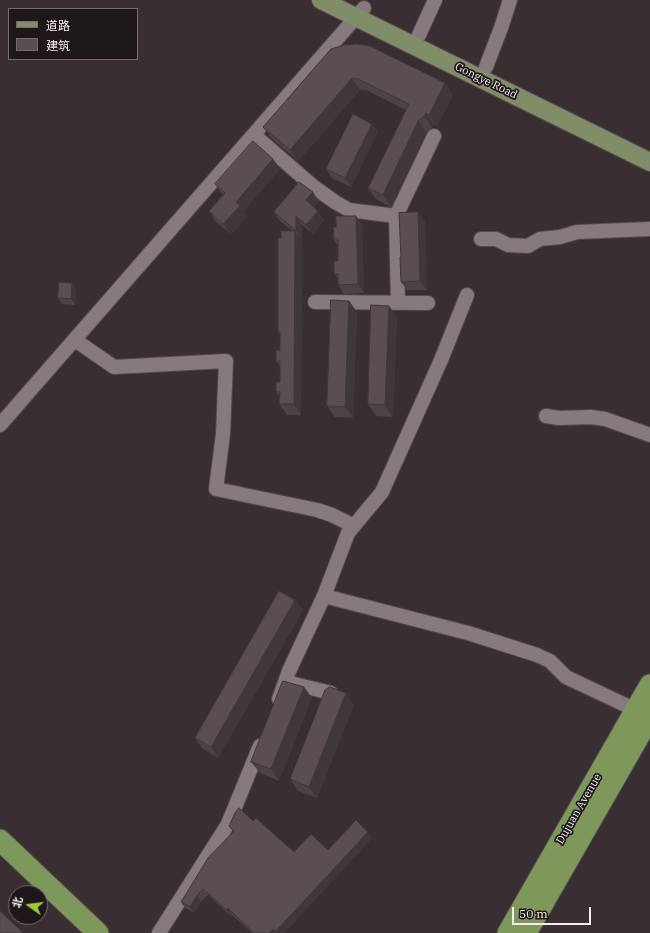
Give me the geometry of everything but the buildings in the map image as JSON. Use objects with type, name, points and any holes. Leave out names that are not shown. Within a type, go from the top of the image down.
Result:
[{"type":"highway","name":"Dujuan Avenue","points":[[526,933],[643,713],[650,685]]},
{"type":"highway","name":"Dujuan Avenue","points":[[508,933],[643,713]]},
{"type":"highway","points":[[0,840],[98,933]]},
{"type":"highway","points":[[0,856],[31,885]]},
{"type":"highway","points":[[48,901],[81,933]]},
{"type":"main road","name":"Gongye Road","points":[[321,0],[419,35],[650,149]]},
{"type":"main road","name":"Gongye Road","points":[[348,0],[360,13],[650,162]]},
{"type":"street","points":[[419,35],[435,0]]},
{"type":"street","points":[[486,68],[510,0]]},
{"type":"street","points":[[0,425],[360,13]]},
{"type":"street","points":[[254,135],[314,187],[334,202],[349,210],[396,216]]},
{"type":"street","points":[[398,303],[396,216],[434,136]]},
{"type":"street","points":[[481,239],[496,239],[513,246],[528,246],[540,239],[560,237],[577,232],[650,229]]},
{"type":"street","points":[[274,711],[285,682],[324,596],[348,533],[382,492],[441,360],[467,295]]},
{"type":"street","points":[[315,302],[428,303]]},
{"type":"street","points":[[74,340],[114,367],[226,361],[223,434],[216,489],[317,510],[332,515],[354,526]]},
{"type":"street","points":[[546,416],[559,418],[591,417],[605,419],[650,435]]},
{"type":"street","points":[[324,596],[468,633],[537,655],[550,661],[566,677],[643,713]]},
{"type":"street","points":[[285,682],[331,693]]},
{"type":"street","points":[[159,933],[228,824],[265,733]]}]
